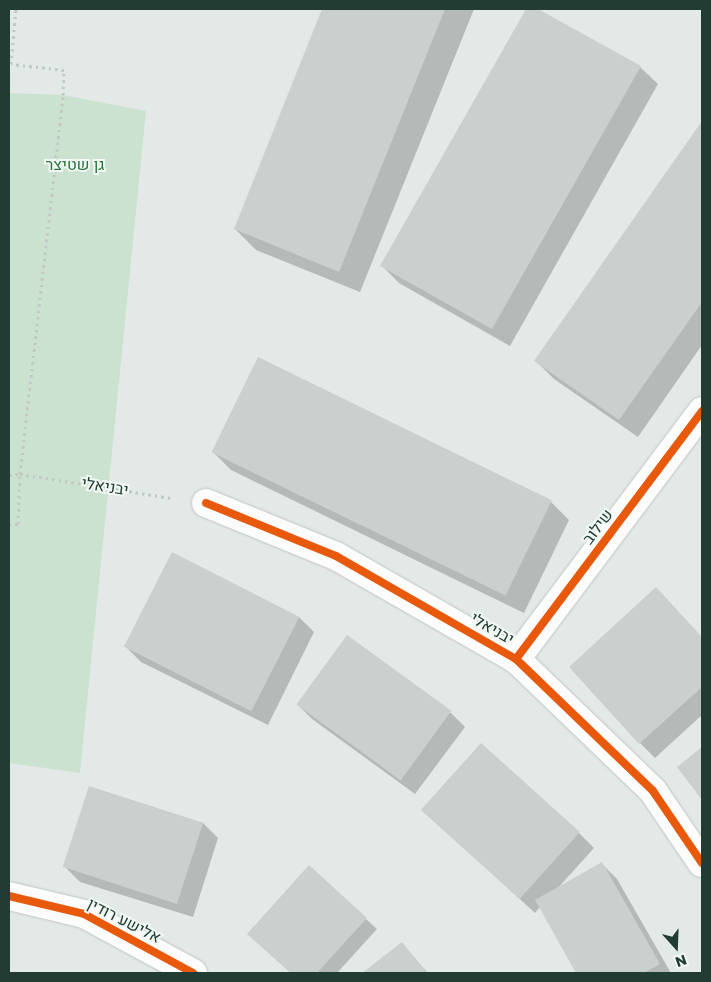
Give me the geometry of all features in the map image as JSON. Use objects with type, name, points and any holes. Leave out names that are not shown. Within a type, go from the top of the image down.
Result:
[{"type":"street","name":"שילוב","points":[[516,659],[702,411]]},
{"type":"street","name":"יבניאלי","points":[[206,503],[336,556],[516,659],[653,791],[702,863]]},
{"type":"street","name":"אלישע רודין","points":[[9,896],[84,914],[193,973]]},
{"type":"path","points":[[9,524],[18,524],[20,474],[64,70],[11,64],[16,9]]},
{"type":"green space","name":"גן שטיצר","points":[[9,93],[63,95],[146,111],[80,773],[9,763]]},
{"type":"building","points":[[322,9],[445,9],[339,272],[234,229]]},
{"type":"building","points":[[526,9],[538,9],[641,66],[492,329],[380,266]]},
{"type":"building","points":[[702,121],[702,302],[619,420],[534,361]]},
{"type":"building","points":[[258,357],[552,500],[505,596],[212,452]]},
{"type":"building","points":[[172,552],[299,617],[251,711],[124,646]]},
{"type":"building","points":[[656,587],[702,637],[702,687],[639,744],[569,667]]},
{"type":"building","points":[[347,635],[451,711],[401,780],[296,705]]},
{"type":"building","points":[[481,743],[580,832],[520,899],[421,810]]},
{"type":"building","points":[[702,747],[702,800],[677,767]]},
{"type":"building","points":[[89,786],[203,823],[177,904],[63,867]]},
{"type":"building","points":[[602,862],[660,964],[644,973],[576,973],[535,900]]},
{"type":"building","points":[[309,865],[367,918],[317,973],[291,973],[247,934]]},
{"type":"building","points":[[402,942],[427,973],[362,973]]},
{"type":"cycle path","points":[[516,659],[702,411]]},
{"type":"cycle path","points":[[206,503],[336,556],[516,659],[653,791],[702,863]]},
{"type":"cycle path","points":[[9,896],[84,914],[193,973]]}]
